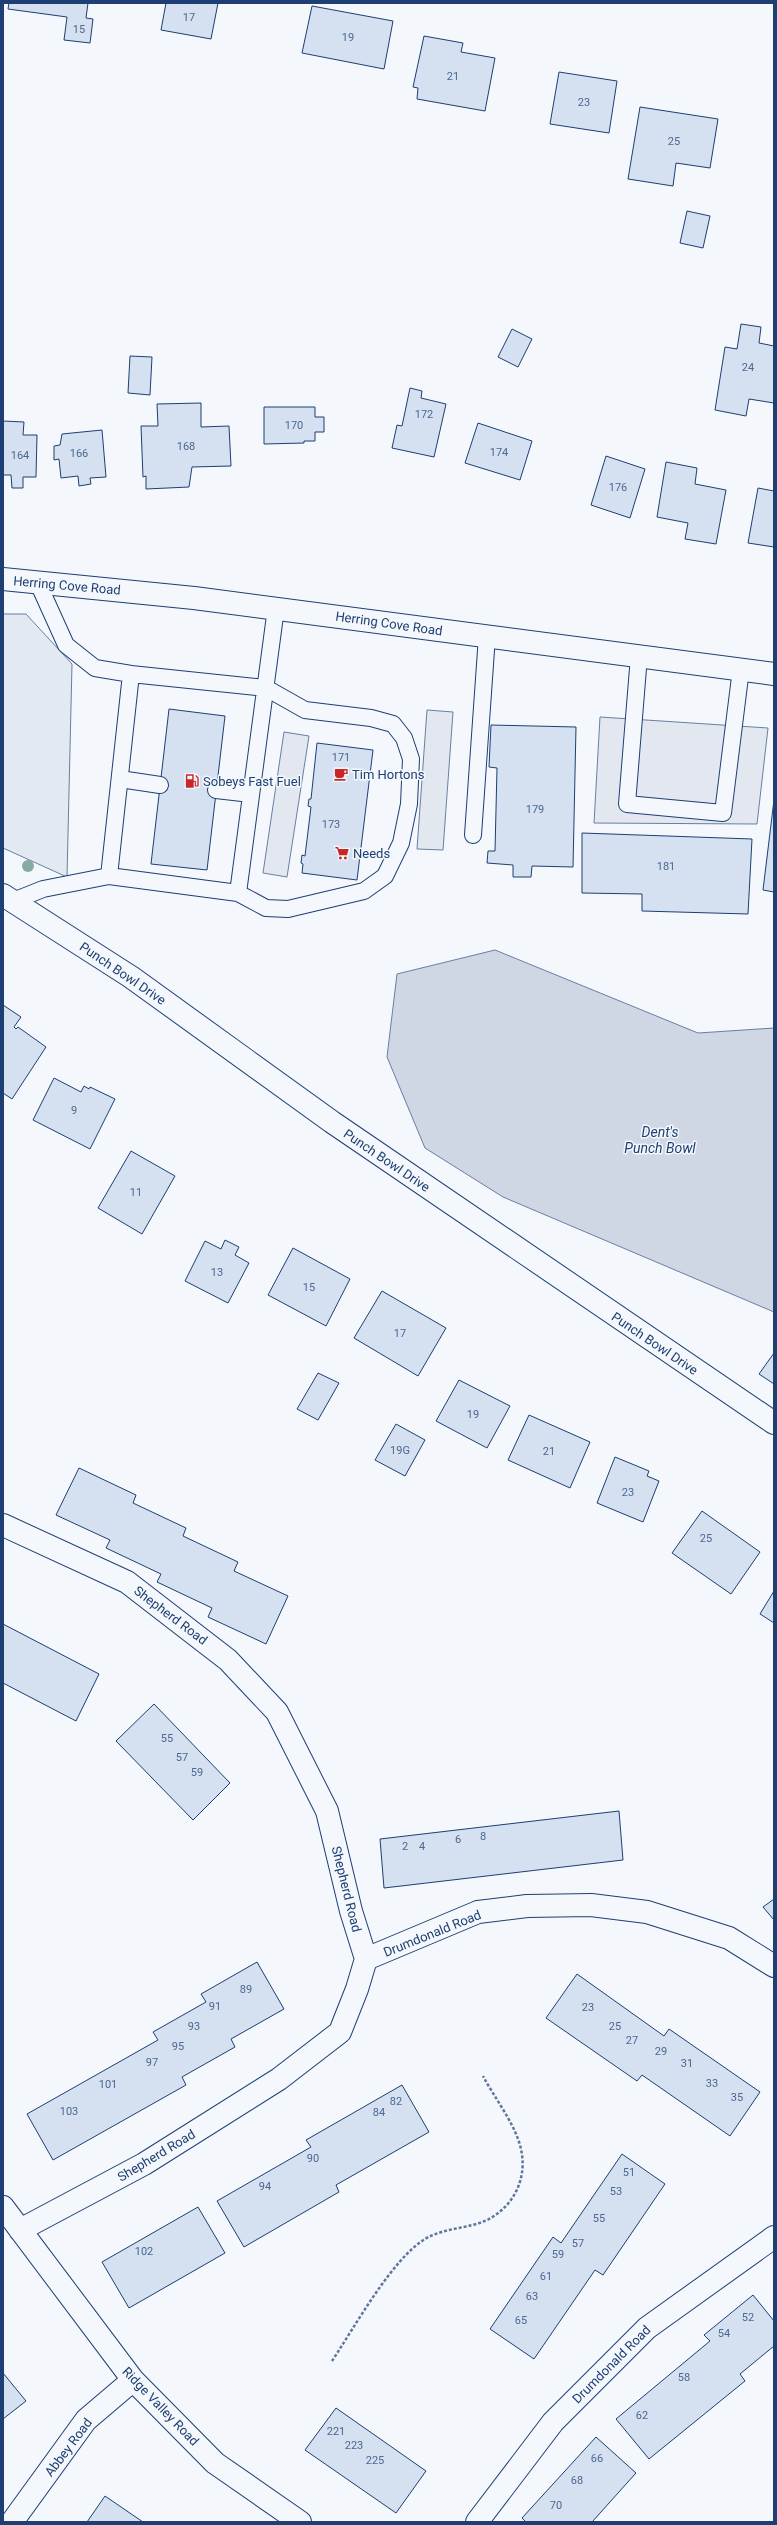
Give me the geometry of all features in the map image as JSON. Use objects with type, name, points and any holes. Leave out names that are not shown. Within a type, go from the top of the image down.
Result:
[{"type":"street","name":"Herring Cove Road","points":[[3,579],[276,608],[774,674]]},
{"type":"street","name":"Punch Bowl Drive","points":[[8,898],[131,977],[332,1122],[774,1423]]},
{"type":"street","name":"Shepherd Road","points":[[3,1525],[127,1582],[228,1660],[277,1712],[328,1811],[351,1912],[366,1959],[357,1990],[340,2032],[278,2079],[150,2160],[20,2230]]},
{"type":"street","name":"Drumdonald Road","points":[[366,1959],[478,1912],[526,1906],[591,1905],[647,1912],[729,1938],[774,1966]]},
{"type":"street","name":"Ridge Valley Road","points":[[3,2207],[133,2380],[215,2463],[300,2522]]},
{"type":"street","name":"Drumdonald Road","points":[[477,2522],[553,2422],[647,2328],[774,2237]]},
{"type":"street","name":"Abbey Road","points":[[12,2522],[86,2420],[133,2380]]},
{"type":"lane","points":[[8,898],[43,889],[109,876],[238,893],[266,908],[288,909],[364,891],[385,876],[401,843],[409,804],[412,759],[404,738],[393,724],[371,718],[305,710],[266,688],[131,674],[95,668],[66,645],[38,582]]},
{"type":"lane","points":[[238,893],[276,608]]},
{"type":"lane","points":[[473,835],[487,636]]},
{"type":"lane","points":[[639,656],[627,804],[723,813],[741,670]]},
{"type":"lane","points":[[109,876],[131,674]]},
{"type":"lane","points":[[120,779],[160,785]]},
{"type":"lane","points":[[216,790],[251,794]]},
{"type":"path","points":[[332,2361],[397,2264],[425,2239],[452,2228],[488,2220],[511,2203],[523,2175],[519,2140],[483,2076]]},
{"type":"shaded area","points":[[3,614],[26,614],[72,664],[67,877],[3,848]]},
{"type":"shaded area","points":[[427,710],[453,712],[443,850],[417,849]]},
{"type":"shaded area","points":[[600,717],[768,728],[757,824],[594,823]]},
{"type":"shaded area","points":[[284,732],[309,736],[287,877],[263,873]]},
{"type":"water","name":"Dent's Punch Bowl","points":[[495,950],[698,1033],[774,1028],[774,1312],[503,1197],[425,1148],[387,1057],[397,974]]},
{"type":"building","points":[[9,3],[88,3],[86,18],[93,19],[90,43],[64,40],[67,17],[8,9]]},
{"type":"building","points":[[166,3],[218,3],[211,39],[161,30]]},
{"type":"building","points":[[312,6],[393,21],[384,69],[302,53]]},
{"type":"building","points":[[424,36],[463,43],[461,52],[495,58],[485,111],[417,99],[418,88],[413,87]]},
{"type":"building","points":[[559,72],[617,81],[609,133],[550,124]]},
{"type":"building","points":[[640,107],[718,119],[710,168],[676,163],[673,186],[628,179]]},
{"type":"building","points":[[687,211],[710,216],[703,248],[680,243]]},
{"type":"building","points":[[741,324],[761,327],[759,343],[774,346],[774,403],[749,399],[746,416],[715,410],[725,347],[737,349]]},
{"type":"building","points":[[512,329],[532,339],[518,367],[498,357]]},
{"type":"building","points":[[130,356],[152,357],[150,395],[128,393]]},
{"type":"building","points":[[410,388],[422,391],[421,398],[446,404],[434,457],[392,448],[397,425],[402,426]]},
{"type":"building","points":[[201,403],[201,427],[229,426],[231,466],[192,467],[189,487],[146,489],[146,476],[143,477],[141,426],[158,426],[157,404]]},
{"type":"building","points":[[264,407],[315,407],[315,417],[324,417],[324,432],[315,432],[315,441],[304,441],[304,443],[264,444]]},
{"type":"building","points":[[3,421],[24,422],[23,435],[37,435],[36,477],[23,477],[23,488],[12,488],[11,475],[3,475]]},
{"type":"building","points":[[478,423],[532,441],[520,480],[465,463]]},
{"type":"building","points":[[102,430],[106,477],[90,478],[91,484],[79,486],[78,476],[61,478],[59,459],[54,460],[54,446],[60,445],[62,434]]},
{"type":"building","points":[[606,456],[645,469],[630,518],[591,505]]},
{"type":"building","points":[[666,462],[697,468],[695,484],[726,490],[716,544],[685,539],[688,523],[657,517]]},
{"type":"building","points":[[758,488],[774,491],[774,547],[748,543]]},
{"type":"building","points":[[169,709],[225,716],[207,870],[151,864]]},
{"type":"building","points":[[491,725],[576,727],[573,867],[532,866],[531,877],[513,877],[513,865],[487,863],[488,851],[495,851],[497,768],[489,767]]},
{"type":"building","points":[[317,743],[373,750],[357,880],[302,873],[303,864],[301,863],[302,855],[305,856],[311,807],[308,806],[309,799],[311,799]]},
{"type":"building","points":[[774,800],[774,892],[763,890]]},
{"type":"building","points":[[582,833],[752,839],[748,914],[642,911],[642,894],[582,893]]},
{"type":"building","points":[[3,1005],[21,1017],[14,1027],[16,1029],[18,1027],[46,1047],[12,1099],[3,1093]]},
{"type":"building","points":[[54,1078],[81,1092],[84,1086],[89,1089],[90,1087],[115,1099],[90,1149],[33,1120]]},
{"type":"building","points":[[131,1151],[175,1176],[142,1234],[98,1208]]},
{"type":"building","points":[[225,1240],[239,1247],[235,1255],[249,1263],[228,1303],[185,1281],[205,1241],[221,1249]]},
{"type":"building","points":[[293,1248],[350,1279],[326,1326],[268,1295]]},
{"type":"building","points":[[382,1291],[446,1328],[418,1376],[354,1338]]},
{"type":"building","points":[[774,1353],[774,1384],[759,1374]]},
{"type":"building","points":[[318,1373],[339,1383],[318,1420],[297,1409]]},
{"type":"building","points":[[459,1380],[510,1406],[487,1448],[436,1421]]},
{"type":"building","points":[[529,1415],[590,1442],[570,1488],[508,1460]]},
{"type":"building","points":[[396,1424],[425,1440],[405,1476],[375,1460]]},
{"type":"building","points":[[615,1457],[649,1471],[647,1476],[659,1481],[643,1522],[597,1503]]},
{"type":"building","points":[[79,1468],[136,1495],[133,1503],[186,1528],[183,1536],[238,1562],[234,1571],[288,1596],[266,1644],[208,1617],[212,1608],[157,1582],[161,1574],[106,1548],[110,1540],[56,1515]]},
{"type":"building","points":[[702,1511],[760,1552],[731,1594],[672,1553]]},
{"type":"building","points":[[774,1591],[774,1623],[760,1614]]},
{"type":"building","points":[[3,1624],[99,1674],[76,1721],[3,1683]]},
{"type":"building","points":[[154,1704],[230,1783],[193,1820],[116,1741]]},
{"type":"building","points":[[619,1811],[623,1860],[384,1888],[380,1839]]},
{"type":"building","points":[[774,1899],[774,1920],[763,1907]]},
{"type":"building","points":[[257,1962],[284,2009],[231,2039],[235,2047],[182,2077],[186,2085],[53,2160],[27,2114],[158,2040],[153,2032],[206,2002],[201,1994]]},
{"type":"building","points":[[577,1974],[664,2036],[669,2029],[760,2092],[730,2136],[642,2075],[637,2081],[546,2018]]},
{"type":"building","points":[[402,2085],[429,2132],[336,2185],[339,2192],[244,2247],[217,2201],[311,2147],[306,2140]]},
{"type":"building","points":[[622,2154],[665,2184],[603,2275],[595,2270],[534,2359],[490,2329],[553,2237],[561,2243]]},
{"type":"building","points":[[198,2207],[225,2253],[129,2308],[102,2262]]},
{"type":"building","points":[[753,2295],[774,2321],[774,2346],[740,2374],[745,2381],[649,2459],[616,2419],[710,2341],[704,2335]]},
{"type":"building","points":[[3,2373],[26,2401],[3,2419]]},
{"type":"building","points":[[336,2408],[426,2471],[396,2513],[305,2450]]},
{"type":"building","points":[[596,2437],[636,2473],[592,2522],[526,2522],[522,2518]]},
{"type":"building","points":[[105,2496],[143,2522],[87,2522]]},
{"type":"place","name":"Tim Hortons","points":[[341,774]]},
{"type":"place","name":"Sobeys Fast Fuel","points":[[192,781]]},
{"type":"place","name":"Needs","points":[[342,853]]}]
